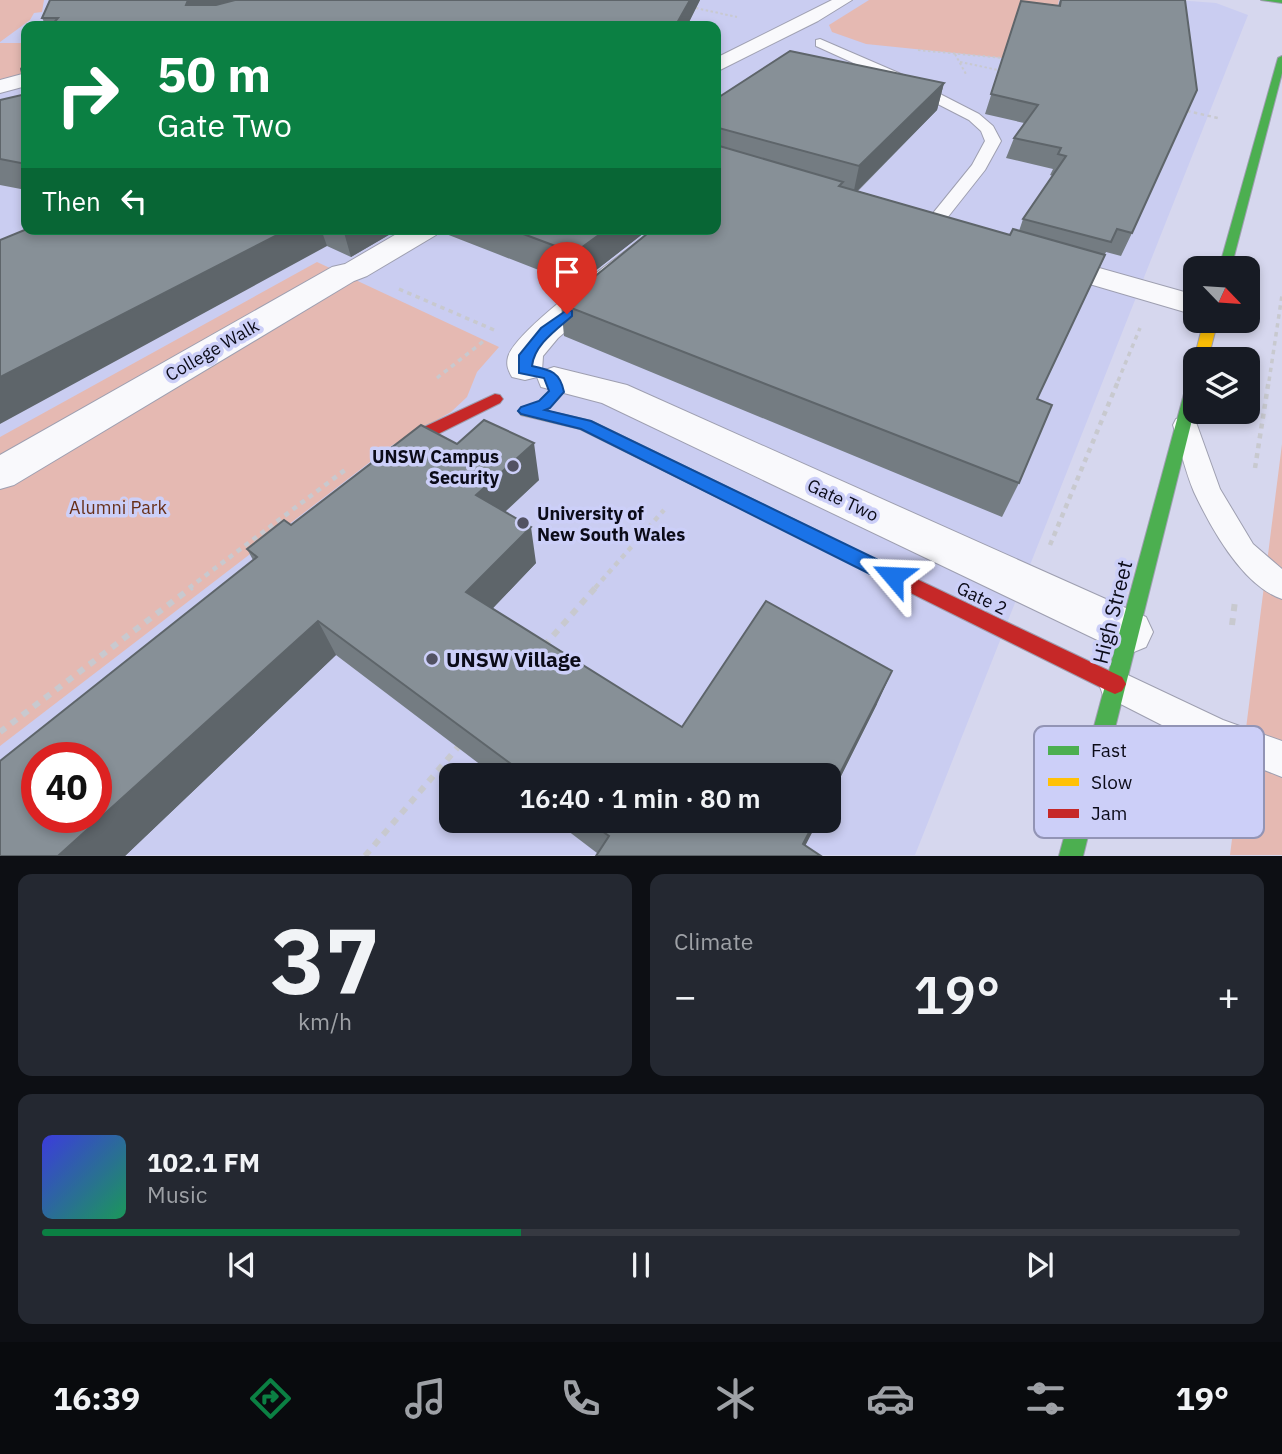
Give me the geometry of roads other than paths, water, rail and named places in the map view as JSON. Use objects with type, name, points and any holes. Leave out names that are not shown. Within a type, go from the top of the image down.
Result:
[{"type":"street","points":[[721,63],[775,34],[793,29],[844,0]]},
{"type":"street","points":[[1264,0],[1282,1]]},
{"type":"street","points":[[1228,256],[1282,58]]},
{"type":"street","points":[[0,87],[21,81]]},
{"type":"street","points":[[900,220],[943,232]]},
{"type":"street","name":"College Walk","points":[[0,474],[331,281],[356,270],[416,235]]},
{"type":"street","points":[[375,471],[430,431],[525,389],[526,355],[546,331],[665,235]]},
{"type":"street","points":[[1021,255],[1183,301]]},
{"type":"street","name":"Gate Two","points":[[525,389],[614,394],[1129,632]]},
{"type":"street","name":"Gate 2","points":[[525,389],[585,425],[1115,684]]},
{"type":"street","name":"High Street","points":[[1104,726],[1183,424]]},
{"type":"street","name":"High Street","points":[[1071,856],[1076,838]]},
{"type":"lane","points":[[820,43],[946,101],[989,129],[993,141],[943,232]]},
{"type":"lane","points":[[1185,424],[1207,491],[1243,552],[1282,587]]},
{"type":"lane","points":[[1115,684],[1199,726]]},
{"type":"lane","points":[[1264,752],[1282,759]]},
{"type":"place","name":"UNSW Campus Security","points":[[513,466]]},
{"type":"place","name":"University of New South Wales","points":[[523,523]]},
{"type":"place","name":"UNSW Village","points":[[432,659]]},
{"type":"park label","name":"Alumni Park","points":[[118,507]]}]
